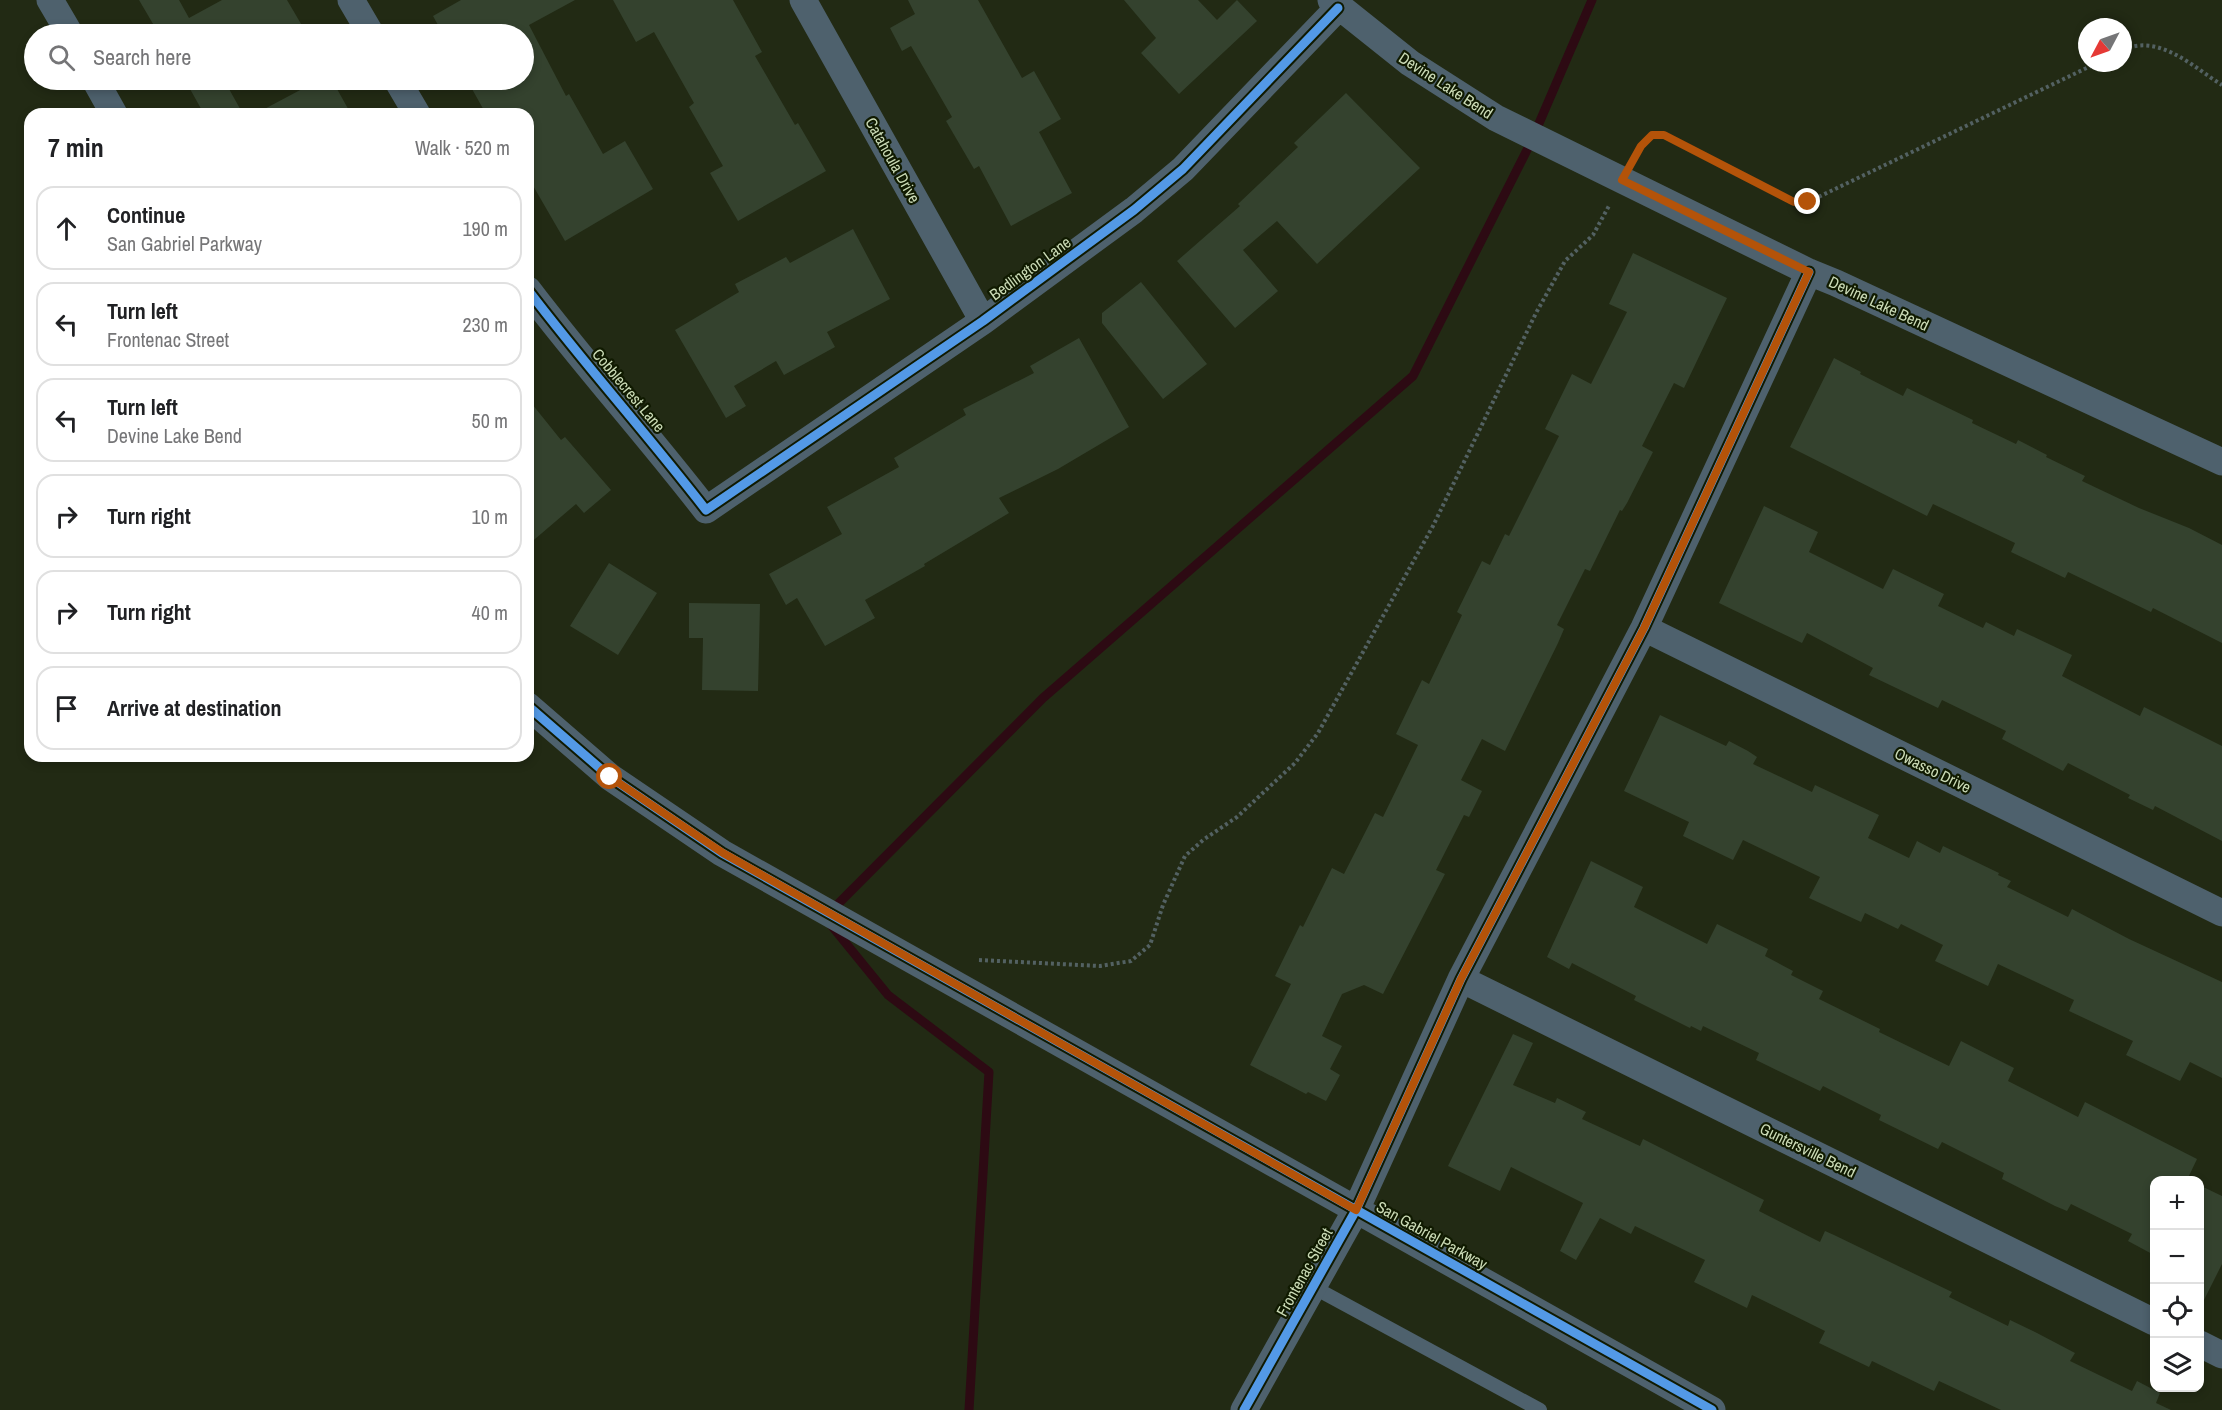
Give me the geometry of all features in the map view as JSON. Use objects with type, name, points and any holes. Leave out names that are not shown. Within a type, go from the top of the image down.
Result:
[{"type":"street","points":[[50,0],[63,24]]},
{"type":"street","points":[[351,0],[365,24]]},
{"type":"street","name":"Catahoula Drive","points":[[803,0],[983,321]]},
{"type":"street","name":"Bedlington Lane","points":[[706,510],[983,321],[1134,210],[1183,169],[1334,4]]},
{"type":"street","name":"Devine Lake Bend","points":[[1334,4],[1410,63],[1496,118],[1809,272],[2222,462]]},
{"type":"street","points":[[101,90],[111,108]]},
{"type":"street","points":[[403,90],[413,108]]},
{"type":"street","name":"Frontenac Street","points":[[1244,1410],[1356,1210],[1461,979],[1644,628],[1809,272]]},
{"type":"street","name":"Cobblecrest Lane","points":[[534,298],[653,441],[706,510]]},
{"type":"street","name":"Owasso Drive","points":[[1644,628],[2222,913]]},
{"type":"street","name":"San Gabriel Parkway","points":[[534,711],[610,777],[723,853],[1712,1410]]},
{"type":"street","name":"Guntersville Bend","points":[[1461,979],[2150,1320]]},
{"type":"street","points":[[2204,1346],[2222,1355]]},
{"type":"lane","points":[[1313,1287],[1540,1410]]},
{"type":"path","points":[[2132,48],[2146,44],[2163,48],[2222,85]]},
{"type":"path","points":[[979,960],[1100,966],[1131,961],[1150,945],[1163,905],[1185,856],[1203,840],[1237,818],[1294,763],[1318,734],[1433,526],[1536,313],[1565,261],[1593,235],[1641,146],[1652,135],[1664,135],[1794,202],[1808,202],[2078,72]]},
{"type":"building","points":[[139,0],[179,0],[189,18],[222,0],[287,0],[301,24],[153,24]]},
{"type":"building","points":[[461,0],[575,0],[531,24],[437,24],[433,16]]},
{"type":"building","points":[[613,0],[733,0],[762,52],[755,56],[795,125],[798,123],[826,171],[738,221],[710,173],[723,166],[689,107],[694,103],[654,32],[636,42]]},
{"type":"building","points":[[908,0],[978,0],[1022,78],[1034,71],[1061,119],[1039,132],[1072,193],[1011,226],[979,166],[974,169],[946,121],[952,117],[911,46],[902,51],[890,28],[915,14]]},
{"type":"building","points":[[1124,0],[1198,0],[1217,20],[1237,0],[1257,21],[1179,94],[1141,53],[1156,38]]},
{"type":"building","points":[[534,35],[566,96],[569,94],[603,154],[625,141],[653,189],[565,241],[534,187],[534,108],[483,108],[473,90],[534,90]]},
{"type":"building","points":[[191,90],[230,90],[240,108],[201,108]]},
{"type":"building","points":[[300,90],[338,90],[348,108],[266,108]]},
{"type":"building","points":[[1346,93],[1420,168],[1317,264],[1277,221],[1243,250],[1278,291],[1235,328],[1177,261],[1240,206],[1238,204],[1298,147],[1294,143]]},
{"type":"building","points":[[853,229],[890,299],[827,332],[835,347],[784,375],[776,361],[734,386],[746,406],[726,418],[675,330],[739,292],[735,284],[786,257],[790,263]]},
{"type":"building","points":[[1633,253],[1727,298],[1684,388],[1674,383],[1642,446],[1653,452],[1627,503],[1622,511],[1620,510],[1590,571],[1585,569],[1557,625],[1564,629],[1505,751],[1482,739],[1461,780],[1482,791],[1469,817],[1464,815],[1436,870],[1445,874],[1383,994],[1364,985],[1342,994],[1322,1036],[1342,1046],[1330,1069],[1340,1075],[1326,1101],[1308,1092],[1306,1094],[1250,1065],[1291,984],[1275,976],[1300,925],[1303,927],[1332,868],[1344,874],[1375,813],[1383,817],[1418,745],[1396,734],[1422,680],[1429,684],[1462,615],[1457,612],[1482,561],[1490,565],[1505,534],[1509,536],[1559,436],[1545,429],[1572,374],[1591,384],[1627,312],[1609,304]]},
{"type":"building","points":[[1141,282],[1207,364],[1163,399],[1102,323],[1102,313]]},
{"type":"building","points":[[1079,338],[1129,427],[1058,469],[999,498],[1009,513],[924,564],[925,566],[865,600],[875,618],[825,646],[797,598],[786,605],[769,574],[842,534],[827,507],[899,467],[894,458],[966,415],[963,409],[1034,373],[1030,366]]},
{"type":"building","points":[[1834,358],[1903,396],[1907,388],[2016,444],[2018,440],[2085,476],[2082,481],[2222,545],[2222,643],[2153,608],[2151,612],[2068,572],[2065,578],[2011,552],[2015,543],[1933,504],[1927,516],[1790,447]]},
{"type":"building","points":[[534,406],[561,440],[565,437],[611,490],[584,513],[576,504],[534,540]]},
{"type":"building","points":[[1764,506],[1818,532],[1809,552],[1883,589],[1893,569],[1944,594],[1938,606],[1983,628],[1986,622],[2014,636],[2017,629],[2072,655],[2062,676],[2140,716],[2144,707],[2222,746],[2222,841],[2155,806],[2153,810],[2128,798],[2130,795],[2068,763],[2063,771],[2002,739],[2006,731],[1942,700],[1938,708],[1869,675],[1873,668],[1807,633],[1802,643],[1719,603]]},
{"type":"building","points":[[609,563],[657,593],[618,655],[570,626]]},
{"type":"building","points":[[689,603],[760,604],[758,691],[702,690],[703,638],[689,638]]},
{"type":"building","points":[[1660,715],[1726,746],[1729,741],[1757,757],[1753,764],[1812,792],[1815,785],[1879,815],[1868,838],[1909,858],[1917,841],[1940,853],[1943,846],[1999,873],[1998,875],[2011,881],[2007,887],[2068,917],[2072,909],[2129,939],[2222,982],[2222,1078],[2190,1062],[2180,1081],[2126,1055],[2133,1041],[2069,1011],[2074,1000],[1998,964],[1988,986],[1935,961],[1943,945],[1901,924],[1898,929],[1865,913],[1861,922],[1809,898],[1820,877],[1743,840],[1733,860],[1683,836],[1689,822],[1624,791]]},
{"type":"building","points":[[1591,861],[1643,887],[1634,907],[1707,944],[1717,924],[1768,949],[1765,956],[1793,971],[1791,975],[1823,991],[1819,999],[1880,1029],[1879,1032],[1949,1066],[1961,1041],[2014,1068],[2008,1081],[2078,1117],[2085,1102],[2197,1159],[2189,1176],[2150,1176],[2150,1253],[2128,1241],[2132,1234],[2071,1204],[2067,1211],[2055,1206],[2002,1179],[2004,1173],[1942,1142],[1938,1149],[1879,1120],[1881,1115],[1823,1086],[1820,1091],[1756,1060],[1759,1053],[1703,1026],[1701,1031],[1691,1026],[1690,1028],[1634,1000],[1636,996],[1572,963],[1569,969],[1547,957]]},
{"type":"building","points":[[1513,1034],[1533,1043],[1513,1085],[1555,1103],[1557,1098],[1586,1112],[1582,1119],[1640,1146],[1643,1139],[1764,1200],[1759,1211],[1820,1242],[1825,1231],[1952,1292],[1949,1297],[2008,1326],[2010,1320],[2037,1333],[2075,1353],[2070,1361],[2132,1391],[2137,1381],[2150,1388],[2150,1392],[2160,1393],[2156,1403],[2171,1410],[2001,1410],[1939,1381],[1934,1391],[1872,1361],[1869,1367],[1819,1343],[1825,1331],[1752,1295],[1747,1308],[1694,1282],[1705,1260],[1635,1226],[1631,1234],[1600,1218],[1576,1260],[1560,1251],[1583,1203],[1511,1167],[1500,1191],[1448,1166]]},
{"type":"building","points":[[2204,1187],[2222,1196],[2222,1264],[2204,1300]]},
{"type":"waterway","points":[[832,910],[1043,698],[1413,376],[1531,142],[1592,0]]},
{"type":"waterway","points":[[831,925],[888,995],[989,1072],[969,1410]]},
{"type":"cycle path","points":[[534,298],[706,510],[983,321],[1134,210],[1183,169],[1338,8]]},
{"type":"cycle path","points":[[1244,1410],[1356,1210],[1461,979],[1644,628],[1809,272]]},
{"type":"cycle path","points":[[534,711],[610,777],[722,853],[1712,1410]]},
{"type":"route","points":[[610,777],[723,853],[1356,1210],[1461,979],[1644,628],[1809,272],[1622,180],[1641,146],[1652,135],[1664,135],[1794,202],[1808,202]]}]
